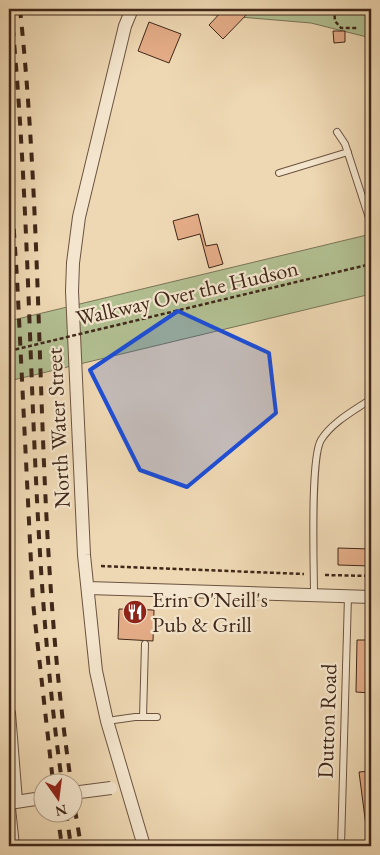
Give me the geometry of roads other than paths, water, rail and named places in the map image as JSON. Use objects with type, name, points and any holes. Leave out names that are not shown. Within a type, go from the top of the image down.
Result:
[{"type":"street","name":"North Water Street","points":[[132,9],[125,26],[84,199],[73,263],[72,291],[81,505],[97,679],[106,721],[144,846]]},
{"type":"street","points":[[88,588],[371,597]]},
{"type":"street","points":[[9,713],[14,803],[12,846]]},
{"type":"street","points":[[82,792],[126,786]]},
{"type":"street","points":[[14,803],[32,800]]},
{"type":"lane","points":[[337,132],[348,152],[371,224]]},
{"type":"lane","points":[[279,173],[348,152]]},
{"type":"lane","points":[[314,595],[318,447],[325,434],[338,422],[371,399]]},
{"type":"lane","name":"Dutton Road","points":[[340,846],[348,596]]},
{"type":"lane","points":[[143,717],[145,644]]},
{"type":"lane","points":[[106,721],[157,717]]},
{"type":"railway","points":[[11,9],[19,106],[42,589],[50,686],[61,772]]},
{"type":"railway","points":[[20,9],[34,202],[45,493],[51,589],[59,686],[70,772]]},
{"type":"railway","points":[[9,157],[33,603],[52,772]]},
{"type":"railway","points":[[58,822],[62,846]]},
{"type":"railway","points":[[67,822],[71,846]]},
{"type":"railway","points":[[77,822],[81,846]]},
{"type":"place","name":"Erin O'Neill's Pub & Grill","points":[[135,612]]}]
